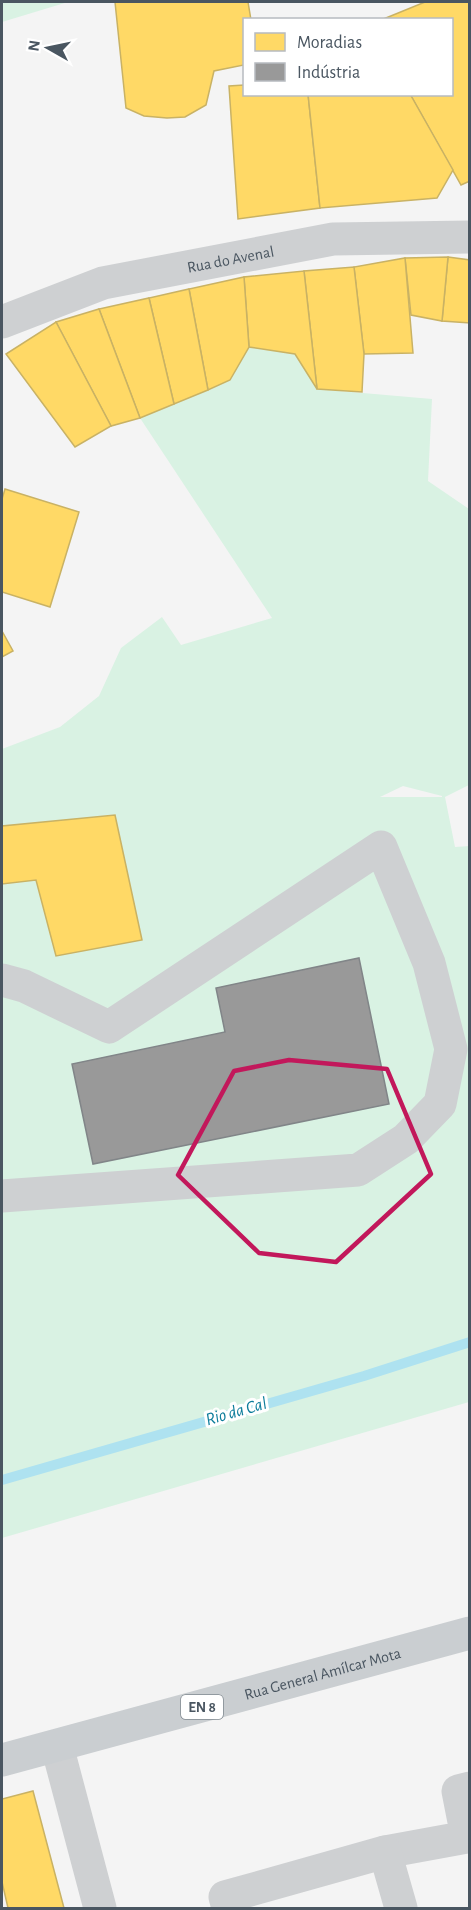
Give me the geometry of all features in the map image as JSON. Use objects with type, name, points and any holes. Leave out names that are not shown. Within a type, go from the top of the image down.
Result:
[{"type":"main road","name":"Rua General Amílcar Mota","points":[[2,1760],[470,1633]]},
{"type":"street","name":"Rua do Avenal","points":[[2,322],[103,283],[333,239],[470,237]]},
{"type":"street","points":[[2,980],[24,986],[109,1027],[381,847],[429,963],[451,1049],[440,1104],[406,1139],[358,1170],[2,1196]]},
{"type":"street","points":[[57,1746],[100,1908]]},
{"type":"street","points":[[228,1908],[225,1897],[385,1852],[467,1837],[458,1791],[470,1788]]},
{"type":"street","points":[[385,1852],[401,1908]]},
{"type":"highlighted area","points":[[289,1060],[387,1069],[431,1174],[336,1262],[259,1253],[178,1175],[234,1071]]},
{"type":"green space","points":[[2,2],[68,2],[2,22]]},
{"type":"green space","points":[[249,347],[295,354],[317,389],[432,399],[428,481],[469,509],[469,785],[445,797],[455,847],[470,846],[469,1402],[2,1538],[2,879],[36,880],[56,956],[141,940],[115,816],[2,826],[2,749],[60,727],[99,696],[121,648],[162,617],[181,645],[272,618],[140,418],[230,380]],"holes":[[[403,786],[442,797],[380,797]]]},
{"type":"building: Moradias","points":[[115,2],[248,2],[251,18],[243,18],[243,65],[214,71],[206,105],[185,117],[167,118],[144,116],[126,108]]},
{"type":"building: Moradias","points":[[425,2],[470,2],[470,181],[461,185],[411,96],[453,96],[453,18],[386,18]]},
{"type":"building: Moradias","points":[[243,85],[243,96],[308,96],[320,208],[238,219],[229,86]]},
{"type":"building: Moradias","points":[[308,96],[411,96],[453,170],[437,198],[320,208]]},
{"type":"building: Moradias","points":[[448,257],[470,260],[470,323],[442,321]]},
{"type":"building: Moradias","points":[[448,257],[442,321],[411,315],[405,258]]},
{"type":"building: Moradias","points":[[405,258],[413,353],[364,354],[354,267]]},
{"type":"building: Moradias","points":[[354,267],[364,354],[362,392],[317,389],[304,271]]},
{"type":"building: Moradias","points":[[304,271],[317,389],[295,354],[249,347],[244,277]]},
{"type":"building: Moradias","points":[[244,277],[249,347],[230,380],[208,390],[189,289]]},
{"type":"building: Moradias","points":[[189,289],[208,390],[174,404],[149,298]]},
{"type":"building: Moradias","points":[[149,298],[174,404],[140,418],[99,309]]},
{"type":"building: Moradias","points":[[99,309],[140,418],[111,426],[56,322]]},
{"type":"building: Moradias","points":[[56,322],[111,426],[75,447],[6,354]]},
{"type":"building: Moradias","points":[[5,489],[79,512],[50,607],[2,592],[2,499]]},
{"type":"building: Moradias","points":[[2,631],[13,651],[2,657]]},
{"type":"building: Moradias","points":[[115,815],[142,940],[56,956],[36,880],[2,884],[2,826]]},
{"type":"building: Moradias","points":[[33,1791],[64,1908],[8,1908],[2,1882],[2,1799]]},
{"type":"building: Indústria","points":[[359,958],[389,1104],[93,1164],[72,1064],[225,1032],[216,988]]},
{"type":"waterway","name":"Rio da Cal","points":[[2,1480],[364,1376],[470,1342]]}]
